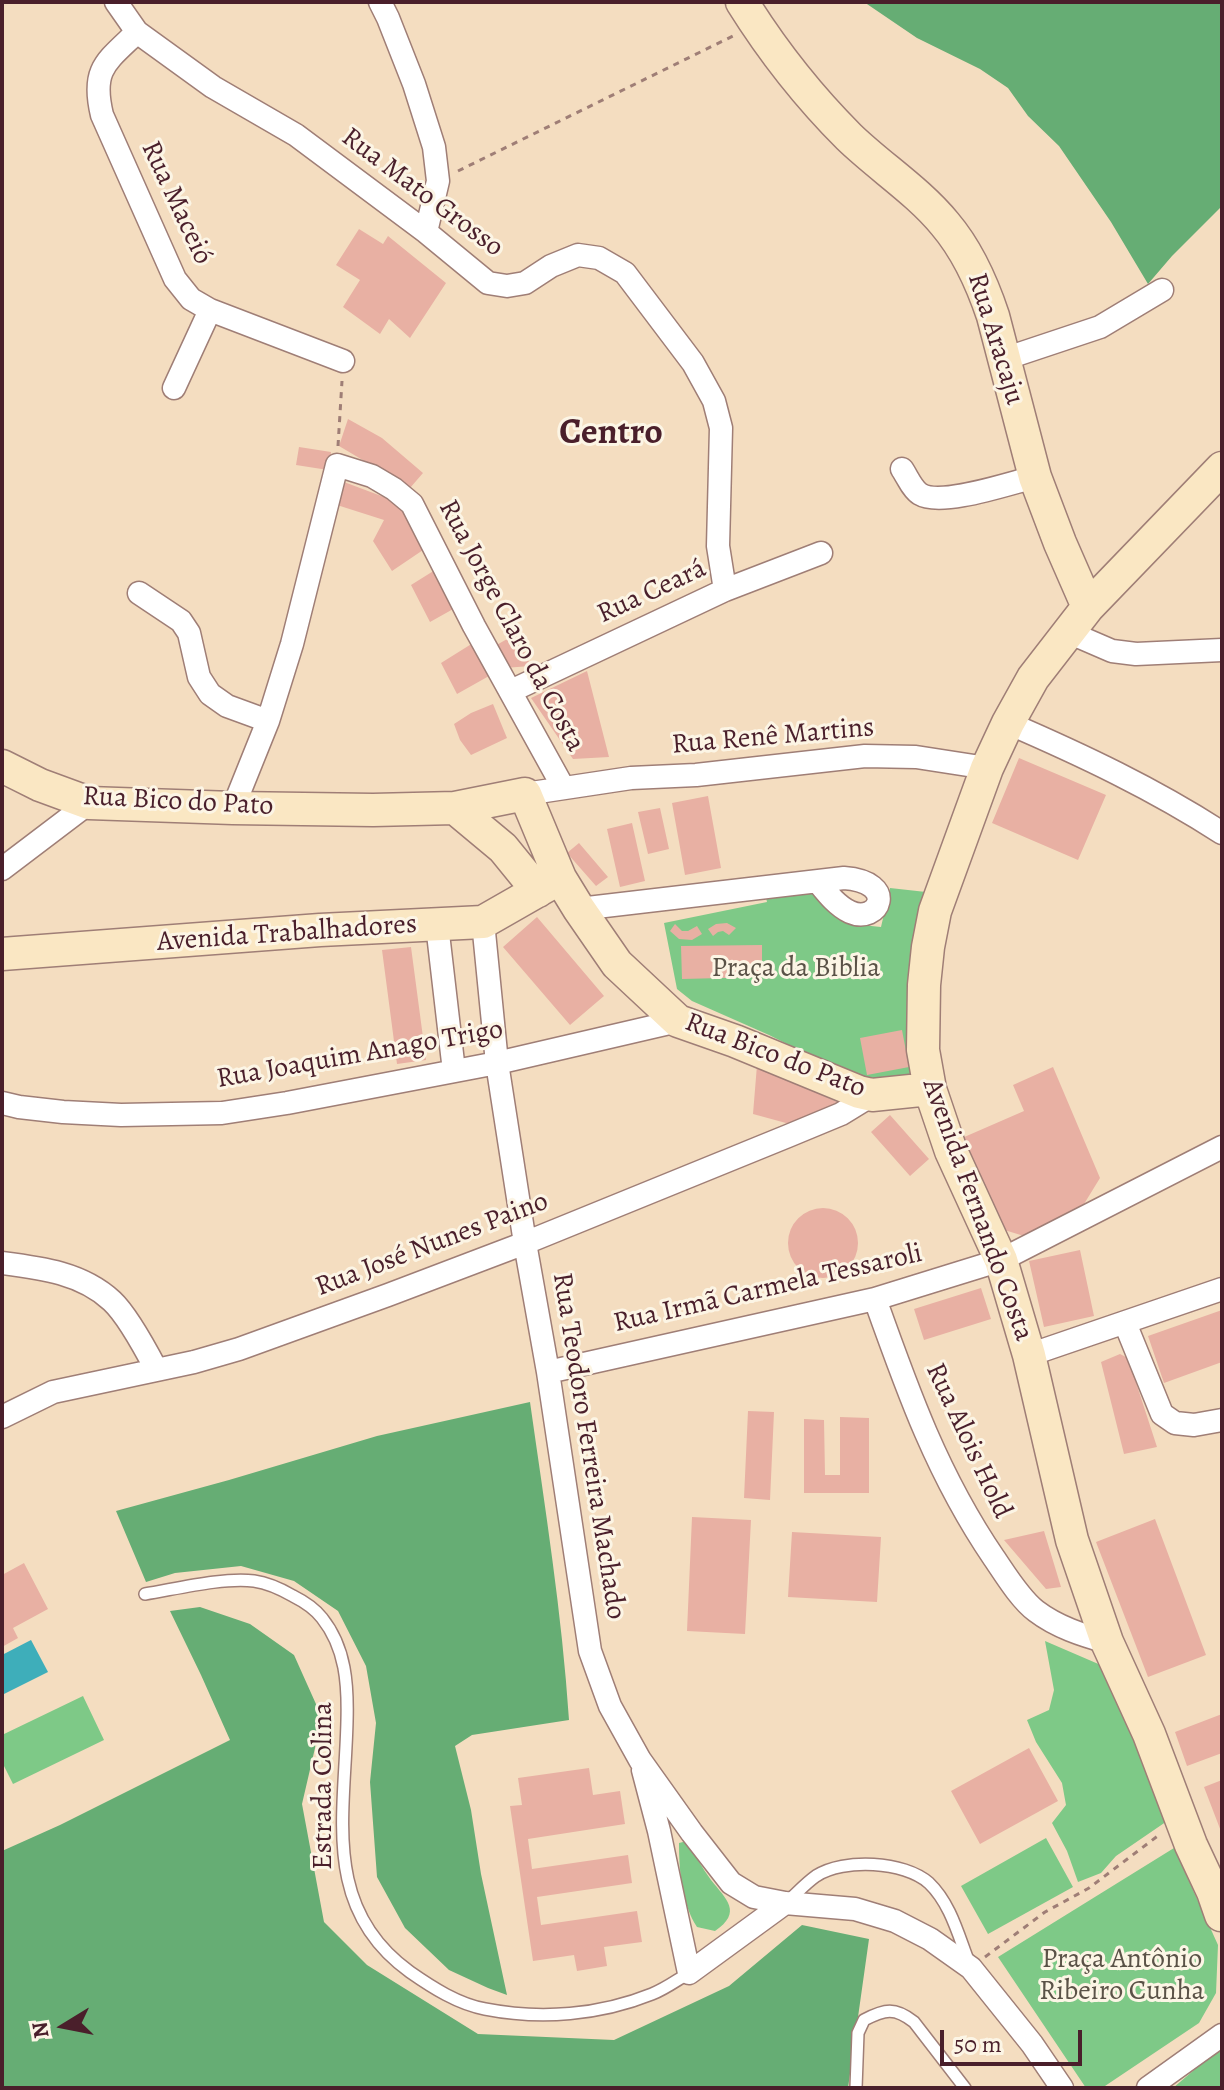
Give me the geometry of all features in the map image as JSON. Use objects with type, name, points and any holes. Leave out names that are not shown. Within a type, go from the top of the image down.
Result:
[{"type":"street","name":"Rua Mato Grosso","points":[[116,2],[137,32],[213,87],[296,135],[426,232],[488,283],[507,286],[525,283],[551,266],[578,255],[599,258],[625,273],[693,363],[714,401],[721,428],[718,546],[725,590]]},
{"type":"street","points":[[380,2],[414,84],[434,147],[438,181],[426,232]]},
{"type":"street","name":"Rua Aracaju","points":[[749,13],[811,95],[850,137],[944,221],[969,257],[986,295],[1035,477],[1088,607]]},
{"type":"street","name":"Rua Maceió","points":[[137,32],[100,72],[96,92],[102,115],[175,279],[191,299],[210,310],[343,361]]},
{"type":"street","points":[[1004,359],[1100,327],[1162,290]]},
{"type":"street","points":[[174,388],[210,310]]},
{"type":"street","points":[[233,808],[268,721],[292,644],[337,465]]},
{"type":"street","name":"Rua Jorge Claro da Costa","points":[[337,465],[372,476],[412,504],[474,626],[563,787]]},
{"type":"street","name":"Avenida Fernando Costa","points":[[1222,468],[1088,607],[1033,678],[1008,723],[987,768],[935,911],[924,985],[923,1050],[930,1089],[951,1151],[1001,1260],[1029,1355],[1072,1540],[1107,1642],[1149,1734],[1222,1916]]},
{"type":"street","points":[[902,469],[917,492],[929,498],[969,494],[1035,477]]},
{"type":"street","name":"Rua Ceará","points":[[511,691],[725,590],[821,553]]},
{"type":"street","points":[[139,593],[181,621],[189,633],[199,677],[210,694],[227,706],[268,721]]},
{"type":"street","points":[[1068,632],[1112,651],[1136,654],[1222,650]]},
{"type":"street","points":[[1008,723],[1119,773],[1184,808],[1222,833]]},
{"type":"street","name":"Rua Renê Martins","points":[[525,794],[631,778],[696,775],[865,756],[916,757],[987,768]]},
{"type":"street","name":"Rua Bico do Pato","points":[[2,766],[40,785],[89,803],[373,810],[455,808],[525,794],[549,884]]},
{"type":"street","points":[[2,869],[89,803]]},
{"type":"street","name":"Rua Bico do Pato","points":[[455,808],[579,909],[617,964],[678,1021],[872,1095],[930,1089]]},
{"type":"street","points":[[579,909],[818,882]]},
{"type":"street","name":"Avenida Trabalhadores","points":[[2,954],[320,930],[483,922],[549,884]]},
{"type":"street","name":"Rua Teodoro Ferreira Machado","points":[[483,922],[497,1063],[590,1651],[610,1706],[640,1760],[731,1883],[754,1897],[855,1909],[895,1921],[930,1939],[971,1968],[1032,2044],[1062,2088]]},
{"type":"street","points":[[437,925],[454,1071]]},
{"type":"street","name":"Rua Joaquim Anago Trigo","points":[[2,1103],[63,1112],[121,1115],[222,1113],[497,1063],[678,1021]]},
{"type":"street","name":"Rua José Nunes Paino","points":[[2,1417],[53,1392],[194,1362],[239,1349],[388,1295],[525,1243],[841,1114],[872,1095]]},
{"type":"street","name":"Rua Irmã Carmela Tessaroli","points":[[548,1372],[875,1299],[1001,1260],[1222,1147]]},
{"type":"street","points":[[2,1263],[59,1273],[84,1282],[113,1301],[156,1369]]},
{"type":"street","points":[[1029,1355],[1222,1289]]},
{"type":"street","name":"Rua Alois Hold","points":[[875,1299],[914,1407],[943,1472],[972,1526],[1007,1577],[1034,1609],[1069,1631],[1107,1642]]},
{"type":"street","points":[[1125,1323],[1162,1414],[1175,1423],[1194,1425],[1222,1420]]},
{"type":"street","points":[[640,1760],[659,1831],[689,1973],[785,1903]]},
{"type":"street","points":[[1222,1903],[1222,1916]]},
{"type":"street","points":[[1148,2088],[1166,2081],[1215,2040],[1222,2016]]},
{"type":"lane","name":"Estrada Colina","points":[[145,1594],[197,1585],[252,1581],[276,1587],[301,1600],[321,1616],[335,1638],[343,1660],[348,1691],[342,1792],[343,1851],[350,1893],[368,1929],[397,1962],[434,1989],[473,2007],[508,2014],[549,2015],[616,2007],[655,1993],[689,1973]]},
{"type":"lane","points":[[785,1903],[818,1875],[843,1866],[891,1866],[914,1874],[928,1883],[943,1901],[971,1968]]},
{"type":"lane","points":[[856,2088],[858,2033],[864,2020],[889,2010],[903,2014],[914,2022],[965,2088]]},
{"type":"path","points":[[438,181],[637,82],[749,13]]},
{"type":"path","points":[[337,465],[343,361]]},
{"type":"path","points":[[971,1968],[1045,1912],[1089,1888],[1181,1818]]},
{"type":"green space","points":[[864,2],[1222,2],[1222,206],[1148,284],[1111,222],[1059,146],[1028,116],[1008,88],[980,69],[917,38]]},
{"type":"green space","name":"Praça da Biblia","points":[[890,888],[926,892],[913,1075],[865,1083],[692,1001],[677,989],[664,923],[767,902],[765,893],[818,890],[852,924],[881,927]]},
{"type":"green space","points":[[530,1402],[558,1600],[569,1720],[472,1735],[455,1746],[471,1810],[481,1874],[507,1995],[449,1970],[405,1928],[377,1877],[370,1782],[376,1723],[366,1666],[338,1611],[294,1581],[241,1566],[175,1573],[146,1582],[116,1511],[377,1436]]},
{"type":"green space","points":[[200,1607],[250,1624],[294,1655],[320,1713],[302,1804],[324,1922],[367,1965],[478,2034],[614,2040],[729,1986],[802,1925],[869,1939],[848,2088],[2,2088],[2,1851],[230,1740],[170,1611]]},
{"type":"green space","points":[[1045,1641],[1110,1669],[1173,1817],[1116,1856],[1101,1873],[1078,1882],[1067,1851],[1052,1823],[1066,1805],[1062,1783],[1036,1742],[1027,1720],[1049,1710],[1054,1690]]},
{"type":"green space","points":[[83,1696],[104,1740],[13,1784],[2,1762],[2,1735]]},
{"type":"green space","points":[[1046,1838],[1073,1887],[988,1934],[961,1886]]},
{"type":"green space","points":[[687,1841],[729,1906],[728,1918],[715,1931],[697,1927],[688,1908],[681,1876],[679,1843]]},
{"type":"green space","name":"Praça Antônio Ribeiro Cunha","points":[[1174,1848],[1218,1945],[1216,1993],[1199,2023],[1102,2088],[1086,2088],[998,1957]]},
{"type":"green space","points":[[1222,2046],[1222,2088],[1173,2088]]},
{"type":"water","points":[[31,1640],[48,1672],[2,1695],[2,1655]]},
{"type":"building","points":[[359,229],[383,244],[388,236],[446,283],[410,338],[389,319],[380,334],[343,307],[360,280],[336,265]]},
{"type":"building","points":[[348,419],[382,438],[423,473],[410,488],[339,446]]},
{"type":"building","points":[[299,447],[331,452],[328,470],[296,465]]},
{"type":"building","points":[[344,482],[400,503],[426,548],[392,571],[373,541],[384,520],[337,505]]},
{"type":"building","points":[[435,570],[455,608],[430,622],[411,585]]},
{"type":"building","points":[[516,634],[531,666],[504,668],[493,647]]},
{"type":"building","points":[[473,643],[489,676],[457,694],[441,663]]},
{"type":"building","points":[[587,671],[609,757],[573,759],[531,698]]},
{"type":"building","points":[[493,704],[507,738],[471,755],[460,740],[454,724]]},
{"type":"building","points":[[1019,758],[1106,795],[1078,860],[992,823]]},
{"type":"building","points":[[708,796],[721,868],[685,875],[672,803]]},
{"type":"building","points":[[660,808],[669,849],[648,854],[638,812]]},
{"type":"building","points":[[632,823],[645,881],[620,887],[607,829]]},
{"type":"building","points":[[579,843],[608,877],[596,886],[567,853]]},
{"type":"building","points":[[537,917],[604,996],[570,1025],[503,947]]},
{"type":"building","points":[[727,923],[736,928],[729,935],[723,931],[713,936],[708,929],[716,924]]},
{"type":"building","points":[[675,924],[682,931],[697,926],[702,934],[692,940],[679,939],[670,931]]},
{"type":"building","points":[[762,945],[762,977],[682,979],[681,946]]},
{"type":"building","points":[[411,947],[426,1060],[397,1064],[382,950]]},
{"type":"building","points":[[902,1030],[909,1067],[867,1075],[860,1038]]},
{"type":"building","points":[[757,1065],[837,1102],[797,1126],[753,1114]]},
{"type":"building","points":[[1053,1067],[1100,1178],[1084,1204],[1024,1236],[1001,1229],[962,1138],[1024,1111],[1013,1085]]},
{"type":"building","points":[[890,1115],[929,1159],[910,1176],[871,1132]]},
{"type":"building","points":[[830,1208],[852,1223],[858,1243],[856,1257],[848,1268],[837,1276],[816,1278],[798,1268],[790,1257],[788,1236],[798,1218],[809,1210]]},
{"type":"building","points":[[1080,1250],[1094,1316],[1044,1327],[1029,1261]]},
{"type":"building","points":[[981,1288],[991,1319],[924,1340],[914,1309]]},
{"type":"building","points":[[1222,1310],[1222,1362],[1164,1383],[1148,1336]]},
{"type":"building","points":[[1120,1354],[1128,1358],[1157,1447],[1124,1454],[1101,1362]]},
{"type":"building","points":[[748,1411],[774,1412],[770,1500],[744,1498]]},
{"type":"building","points":[[840,1417],[869,1418],[869,1493],[804,1493],[804,1419],[824,1420],[825,1475],[840,1475]]},
{"type":"building","points":[[692,1517],[751,1520],[745,1634],[687,1631]]},
{"type":"building","points":[[1155,1519],[1206,1655],[1148,1677],[1096,1542]]},
{"type":"building","points":[[1044,1531],[1061,1587],[1046,1589],[1004,1540]]},
{"type":"building","points":[[792,1532],[881,1537],[877,1602],[788,1597]]},
{"type":"building","points":[[24,1563],[48,1609],[13,1628],[18,1638],[2,1647],[2,1575]]},
{"type":"building","points":[[1222,1714],[1222,1753],[1187,1766],[1175,1732]]},
{"type":"building","points":[[1029,1748],[1058,1801],[980,1844],[951,1791]]},
{"type":"building","points":[[589,1768],[593,1795],[620,1791],[625,1824],[528,1839],[532,1869],[628,1855],[632,1883],[537,1897],[541,1925],[637,1911],[642,1942],[604,1947],[607,1966],[577,1971],[574,1955],[533,1961],[510,1806],[522,1805],[518,1778]]},
{"type":"building","points":[[1222,1780],[1222,1834],[1204,1787]]},
{"type":"district","name":"Centro","points":[[611,434]]}]
